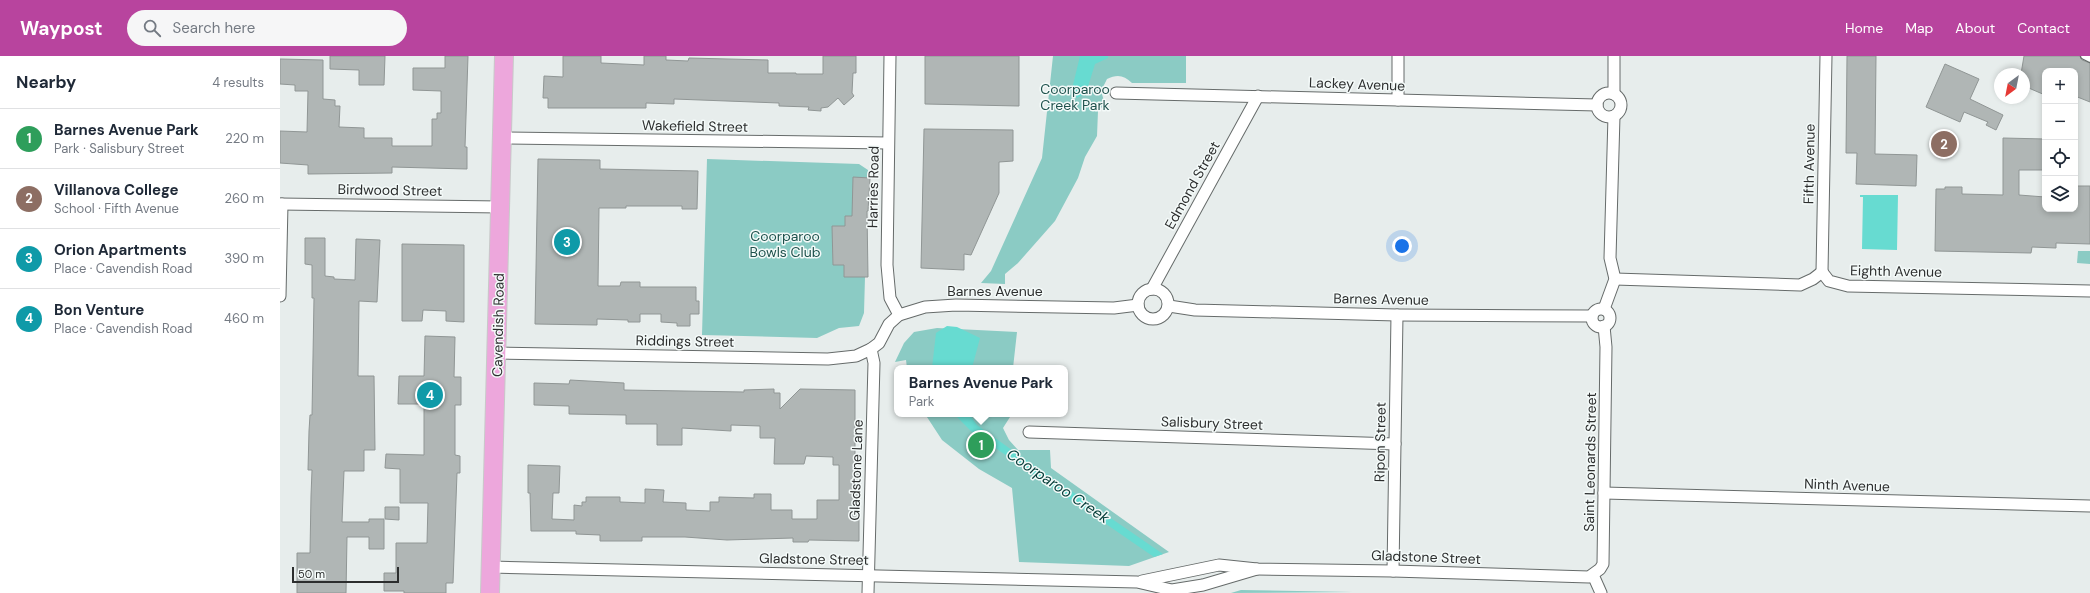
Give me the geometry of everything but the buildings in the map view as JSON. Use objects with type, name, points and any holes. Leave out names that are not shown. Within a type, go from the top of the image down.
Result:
[{"type":"main road","name":"Cavendish Road","points":[[490,593],[504,56]]},
{"type":"street","name":"Harries Road","points":[[890,56],[888,143],[888,287],[890,298],[899,316]]},
{"type":"street","points":[[1398,56],[1398,100]]},
{"type":"street","points":[[1614,56],[1614,94]]},
{"type":"street","name":"Fifth Avenue","points":[[1822,272],[1826,56]]},
{"type":"street","name":"Lackey Avenue","points":[[1116,93],[1597,105]]},
{"type":"street","points":[[1609,93],[1614,94],[1622,104],[1618,113],[1614,116],[1605,116],[1598,110],[1597,105],[1600,96],[1609,93]]},
{"type":"street","name":"Edmond Street","points":[[1152,288],[1258,96]]},
{"type":"street","points":[[1604,309],[1615,279],[1610,258],[1614,116]]},
{"type":"street","name":"Wakefield Street","points":[[502,138],[888,143]]},
{"type":"street","points":[[280,296],[281,204]]},
{"type":"street","name":"Birdwood Street","points":[[281,204],[500,207]]},
{"type":"street","points":[[1615,279],[1800,285],[1813,279],[1822,272]]},
{"type":"street","name":"Eighth Avenue","points":[[1822,272],[1829,281],[1848,286],[2090,291]]},
{"type":"street","points":[[1152,288],[1164,293],[1169,306],[1164,315],[1155,319],[1146,318],[1142,314],[1138,305],[1140,296],[1152,288]]},
{"type":"street","name":"Barnes Avenue","points":[[871,349],[880,343],[889,324],[899,316],[925,307],[956,305],[1114,308],[1138,305]]},
{"type":"street","name":"Barnes Avenue","points":[[1169,306],[1195,310],[1397,315],[1592,316]]},
{"type":"street","points":[[1598,309],[1604,309],[1608,312],[1610,318],[1608,323],[1604,326],[1595,324],[1592,316],[1598,309]]},
{"type":"street","name":"Ripon Street","points":[[1393,571],[1397,315]]},
{"type":"street","name":"Saint Leonards Street","points":[[1593,575],[1603,564],[1606,347],[1604,326]]},
{"type":"street","name":"Riddings Street","points":[[497,353],[828,359],[856,356],[871,349]]},
{"type":"street","name":"Gladstone Lane","points":[[868,593],[874,363],[871,349]]},
{"type":"street","name":"Salisbury Street","points":[[1029,432],[1395,444]]},
{"type":"street","name":"Ninth Avenue","points":[[1604,493],[2090,506]]},
{"type":"street","name":"Gladstone Street","points":[[1137,582],[1219,565],[1257,569],[1393,571],[1583,578],[1593,575]]},
{"type":"street","name":"Gladstone Street","points":[[491,567],[1137,582],[1172,590],[1203,585],[1257,569]]},
{"type":"street","points":[[1593,575],[1601,593]]},
{"type":"lane","points":[[2084,56],[2090,60]]},
{"type":"green space","name":"Coorparoo Creek Park","points":[[1053,56],[1186,56],[1186,83],[1132,83],[1126,78],[1120,76],[1114,76],[1107,79],[1101,91],[1105,104],[1098,111],[1097,136],[1085,157],[1078,178],[1055,221],[1018,263],[1005,274],[1005,284],[981,283],[991,271],[1042,158]]},
{"type":"green space","name":"Coorparoo Bowls Club","points":[[707,159],[859,164],[868,170],[864,313],[859,326],[839,328],[817,338],[702,335]]},
{"type":"green space","points":[[2078,251],[2090,251],[2090,264],[2077,263]]},
{"type":"green space","points":[[937,328],[1017,332],[1013,365],[907,365],[906,360],[895,362],[904,343],[914,332]]},
{"type":"green space","points":[[927,417],[1010,417],[1003,428],[1009,440],[1018,450],[1050,450],[1051,468],[1169,552],[1129,566],[1019,562],[1012,488],[979,469],[942,440]]},
{"type":"green space","points":[[1241,590],[1353,592],[1231,593]]},
{"type":"water","points":[[1080,56],[1108,56],[1108,58],[1095,64],[1086,93],[1077,98],[1072,89]]},
{"type":"water","points":[[1860,195],[1898,195],[1897,250],[1862,249],[1863,197],[1860,197]]},
{"type":"water","points":[[947,326],[957,327],[980,338],[973,365],[932,365],[936,333]]},
{"type":"water","name":"Coorparoo Creek","points":[[957,417],[971,417],[977,425],[1009,448],[1163,554],[1154,557],[972,432]]},
{"type":"place","name":"Villanova College","points":[[1944,144]]},
{"type":"place","name":"Orion Apartments","points":[[567,242]]},
{"type":"place","name":"Bon Venture","points":[[430,395]]},
{"type":"place","name":"Barnes Avenue Park","points":[[981,445]]}]
